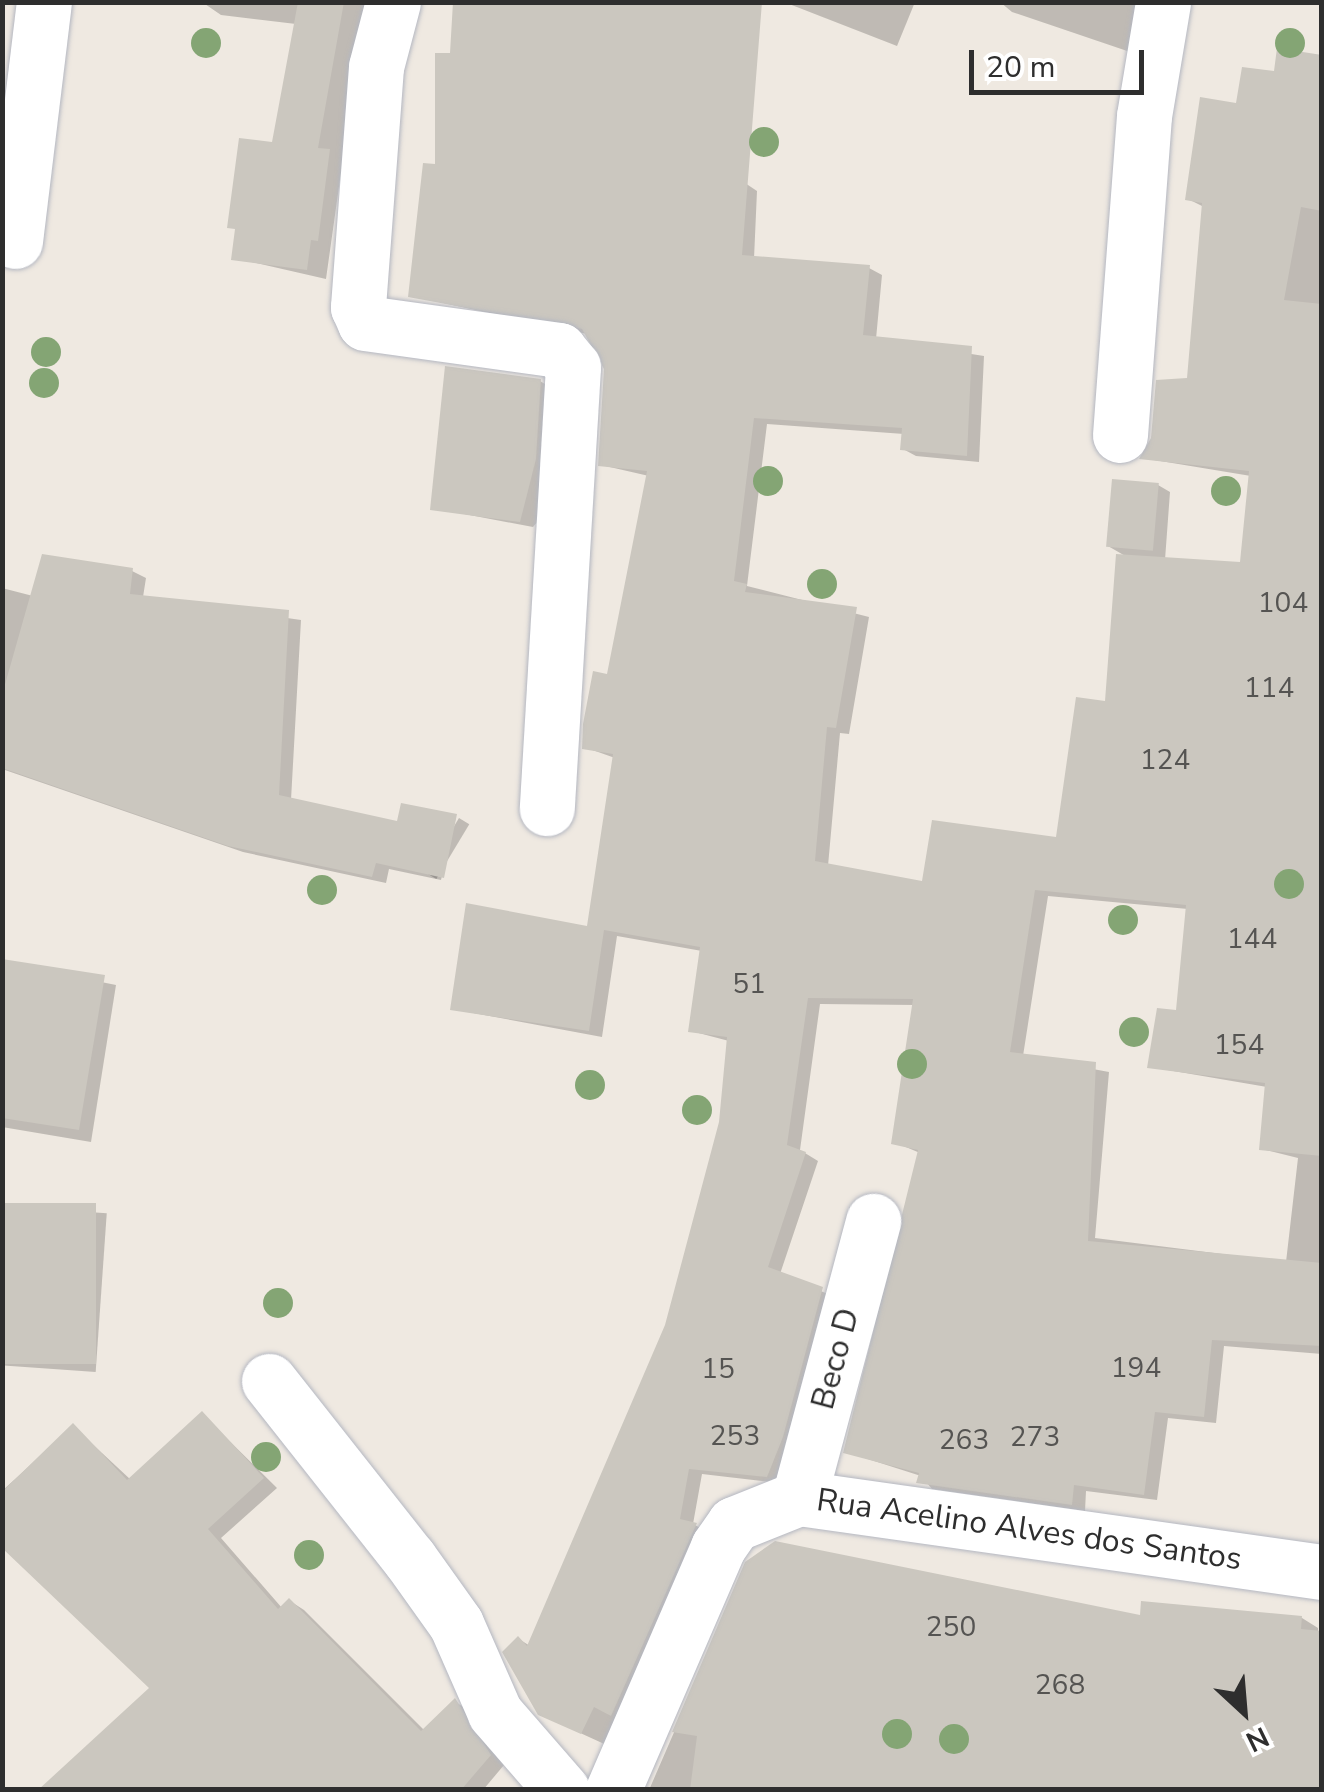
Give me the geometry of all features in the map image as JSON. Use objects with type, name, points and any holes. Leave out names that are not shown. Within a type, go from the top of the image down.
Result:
[{"type":"street","points":[[15,241],[44,2]]},
{"type":"street","points":[[393,2],[376,67],[358,306],[364,322],[559,350],[573,367],[546,808]]},
{"type":"street","points":[[1120,435],[1144,116],[1163,2]]},
{"type":"street","name":"Beco D","points":[[799,1498],[873,1221]]},
{"type":"street","points":[[269,1382],[409,1558],[456,1624],[496,1713],[562,1790]]},
{"type":"street","name":"Rua Acelino Alves dos Santos","points":[[614,1790],[718,1547],[734,1524],[799,1498],[1322,1572]]},
{"type":"building","points":[[298,2],[344,2],[318,148],[330,149],[318,241],[311,240],[307,270],[231,260],[235,229],[227,228],[239,138],[272,142]]},
{"type":"building","points":[[453,2],[762,2],[742,255],[870,265],[863,335],[972,346],[967,456],[900,450],[902,428],[754,418],[734,581],[747,584],[745,592],[857,607],[836,728],[827,727],[815,861],[922,881],[932,820],[1056,837],[1076,697],[1105,701],[1116,554],[1240,562],[1249,471],[1139,459],[1151,438],[1156,380],[1187,378],[1202,203],[1185,200],[1200,97],[1236,103],[1242,67],[1274,71],[1277,48],[1322,55],[1322,211],[1301,207],[1284,300],[1322,304],[1322,1156],[1259,1150],[1265,1083],[1147,1068],[1157,1008],[1176,1010],[1186,905],[1035,890],[1010,1052],[1096,1062],[1088,1241],[1322,1263],[1322,1346],[1212,1340],[1204,1417],[1155,1412],[1144,1495],[1074,1485],[1072,1505],[916,1483],[919,1473],[843,1453],[918,1150],[891,1144],[913,999],[808,998],[787,1145],[806,1152],[768,1267],[823,1287],[783,1437],[767,1477],[689,1469],[680,1519],[697,1523],[611,1716],[594,1707],[581,1734],[538,1715],[502,1652],[518,1636],[527,1646],[665,1325],[719,1122],[727,1037],[688,1032],[700,947],[604,930],[589,1031],[450,1010],[466,903],[587,926],[613,754],[582,749],[583,724],[593,671],[607,674],[647,471],[598,466],[604,369],[582,329],[408,297],[423,163],[435,164],[435,53],[450,53]]},
{"type":"building","points":[[445,366],[541,379],[536,459],[520,522],[430,510]]},
{"type":"building","points":[[1112,479],[1159,483],[1153,551],[1106,547]]},
{"type":"building","points":[[42,554],[133,568],[130,594],[289,610],[279,795],[397,821],[401,803],[457,814],[444,878],[376,863],[372,877],[228,846],[2,768],[2,695]]},
{"type":"building","points":[[2,959],[105,975],[79,1130],[2,1118]]},
{"type":"building","points":[[2,1203],[96,1203],[96,1364],[2,1364]]},
{"type":"building","points":[[202,1411],[264,1478],[208,1529],[278,1609],[289,1598],[421,1731],[455,1698],[491,1755],[461,1790],[38,1790],[149,1688],[2,1548],[2,1492],[73,1423],[127,1480]]},
{"type":"building","points":[[775,1541],[1140,1615],[1141,1601],[1302,1616],[1301,1629],[1322,1631],[1322,1790],[690,1790],[697,1736],[672,1732],[745,1562]]}]
